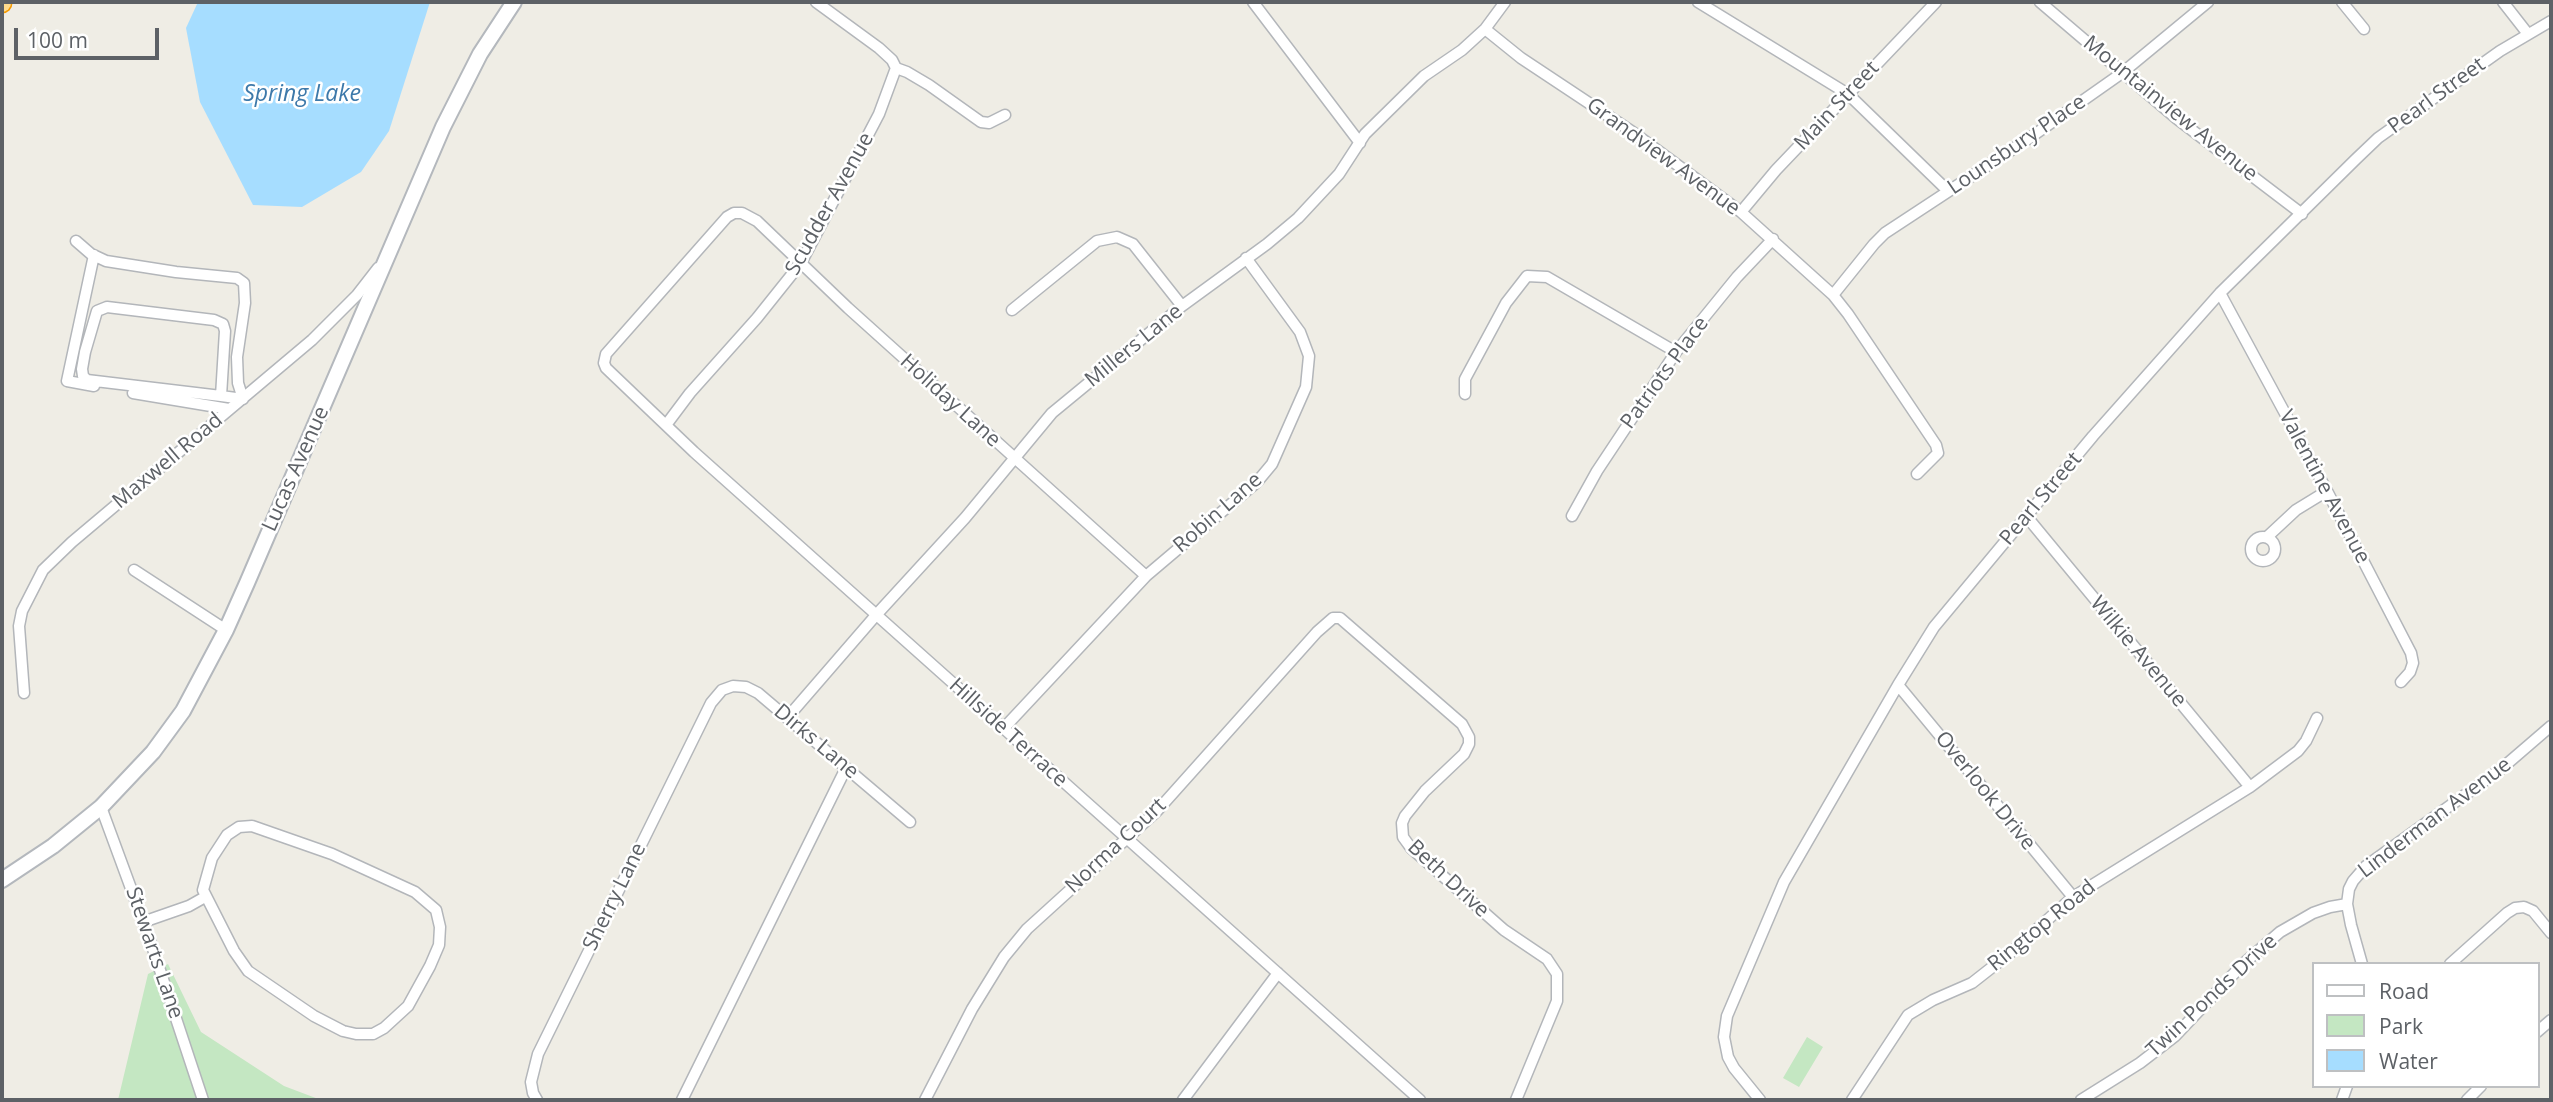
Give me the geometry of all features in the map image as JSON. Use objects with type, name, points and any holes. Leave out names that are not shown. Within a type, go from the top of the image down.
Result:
[{"type":"street","name":"Lucas Avenue","points":[[2,880],[62,840],[101,807],[153,752],[183,711],[226,630],[443,127],[480,54],[514,2]]},
{"type":"street","points":[[816,2],[879,48],[892,60],[896,68],[929,85],[981,121],[989,123],[1005,115]]},
{"type":"street","points":[[1253,2],[1360,143]]},
{"type":"street","name":"Millers Lane","points":[[787,718],[965,518],[1052,413],[1182,306],[1298,218],[1339,174],[1360,143],[1398,100],[1424,76],[1462,50],[1485,29],[1505,2]]},
{"type":"street","points":[[1698,2],[1848,94],[1948,191]]},
{"type":"street","name":"Main Street","points":[[1741,212],[1776,170],[1936,2]]},
{"type":"street","name":"Mountainview Avenue","points":[[2040,2],[2122,73],[2302,214]]},
{"type":"street","name":"Lounsbury Place","points":[[1833,295],[1885,233],[2031,137],[2122,73],[2208,2]]},
{"type":"street","points":[[2342,2],[2364,29]]},
{"type":"street","points":[[2503,2],[2528,34]]},
{"type":"street","name":"Pearl Street","points":[[1760,1100],[1728,1057],[1724,1037],[1727,1016],[1784,882],[1934,627],[2093,436],[2220,293],[2378,138],[2500,51],[2551,21]]},
{"type":"street","name":"Grandview Avenue","points":[[1485,29],[1521,58],[1634,134],[1741,212],[1833,295],[1936,444],[1938,453],[1917,474]]},
{"type":"street","name":"Scudder Avenue","points":[[666,425],[801,263],[879,114],[896,68]]},
{"type":"street","name":"Holiday Lane","points":[[604,359],[613,344],[727,217],[742,213],[758,222],[1015,460],[1146,576]]},
{"type":"street","points":[[1012,310],[1097,242],[1117,237],[1133,244],[1182,306]]},
{"type":"street","name":"Patriots Place","points":[[1572,516],[1597,471],[1676,352],[1737,277],[1773,239]]},
{"type":"street","points":[[76,241],[106,261],[219,275],[237,278],[244,283],[246,303],[237,357],[238,383],[243,399],[87,380],[82,369],[97,311],[107,307],[204,319],[223,324],[225,331],[221,396]]},
{"type":"street","points":[[94,255],[67,381],[229,410]]},
{"type":"street","name":"Robin Lane","points":[[1003,729],[1146,576],[1257,482],[1272,464],[1306,387],[1310,356],[1300,332],[1246,258]]},
{"type":"street","name":"Maxwell Road","points":[[24,693],[19,626],[22,611],[43,570],[72,542],[312,340],[357,295],[384,261]]},
{"type":"street","points":[[1465,394],[1465,379],[1506,303],[1527,276],[1547,277],[1676,352]]},
{"type":"street","name":"Valentine Avenue","points":[[2220,293],[2411,653],[2413,663],[2410,672],[2401,682]]},
{"type":"street","name":"Hillside Terrace","points":[[604,359],[606,369],[666,425],[1420,1100]]},
{"type":"street","points":[[2267,537],[2296,510],[2327,491]]},
{"type":"street","name":"Wilkie Avenue","points":[[2027,517],[2249,787]]},
{"type":"street","points":[[134,570],[226,630]]},
{"type":"street","name":"Norma Court","points":[[925,1100],[972,1009],[1004,957],[1027,929],[1157,811],[1317,632],[1333,618],[1340,618]]},
{"type":"street","name":"Beth Drive","points":[[1340,618],[1462,724],[1469,737],[1464,754],[1405,816],[1402,823],[1403,837],[1410,848],[1504,930],[1547,959],[1557,974],[1557,1001],[1516,1100]]},
{"type":"street","name":"Overlook Drive","points":[[1898,685],[2073,897]]},
{"type":"street","name":"Dirks Lane","points":[[715,697],[722,690],[733,686],[746,687],[758,693],[911,822]]},
{"type":"street","name":"Sherry Lane","points":[[537,1100],[531,1082],[538,1054],[715,697]]},
{"type":"street","name":"Ringtop Road","points":[[1852,1100],[1908,1015],[1924,1004],[1972,983],[2073,897],[2249,787],[2298,751],[2317,718]]},
{"type":"street","name":"Linderman Avenue","points":[[2365,962],[2351,925],[2347,904],[2353,881],[2366,866],[2501,769],[2551,726]]},
{"type":"street","points":[[682,1100],[846,768]]},
{"type":"street","name":"Stewarts Lane","points":[[101,807],[203,1100]]},
{"type":"street","points":[[239,827],[257,827],[332,853],[415,892],[436,910],[440,927],[439,945],[408,1006],[397,1018],[373,1034],[356,1034],[342,1031],[314,1016],[248,971],[205,897],[203,890],[212,858],[227,835],[239,827]]},
{"type":"street","points":[[143,922],[189,906],[205,897]]},
{"type":"street","name":"Twin Ponds Drive","points":[[2081,1100],[2140,1063],[2175,1037],[2243,964],[2280,932],[2313,913],[2347,904]]},
{"type":"street","points":[[2452,962],[2507,912],[2515,908],[2524,907],[2533,911],[2551,933]]},
{"type":"street","points":[[1183,1100],[1278,973]]},
{"type":"green space","points":[[168,964],[201,1032],[284,1086],[321,1100],[118,1100],[148,974]]},
{"type":"green space","points":[[1807,1037],[1823,1047],[1799,1087],[1783,1078]]},
{"type":"water","name":"Spring Lake","points":[[198,2],[430,2],[389,131],[361,172],[302,207],[253,205],[200,102],[186,28]]}]
